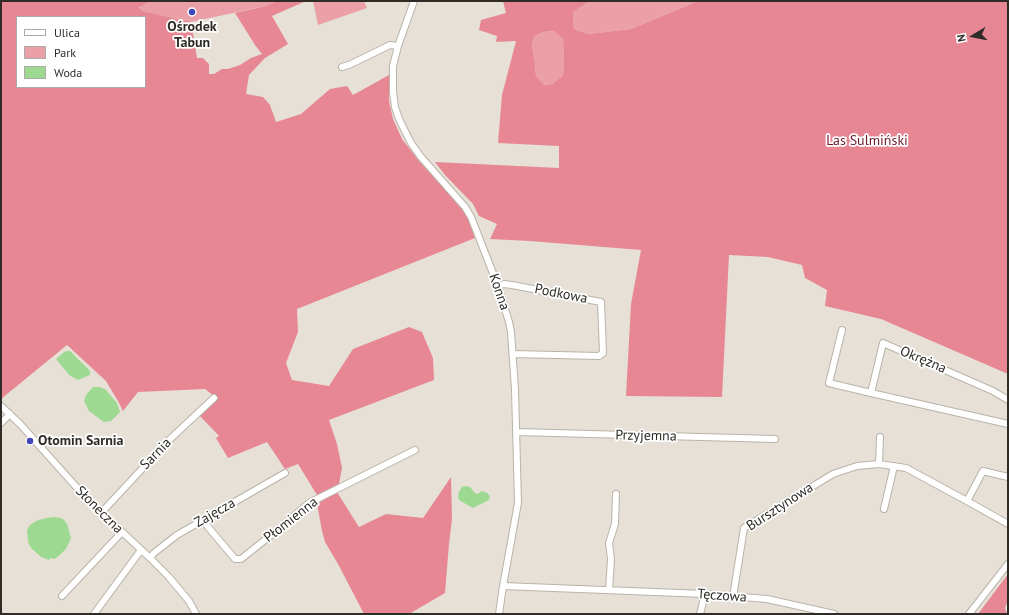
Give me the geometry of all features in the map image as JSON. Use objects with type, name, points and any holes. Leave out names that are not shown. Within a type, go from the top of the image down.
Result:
[{"type":"street","name":"Konna","points":[[414,1],[398,46],[393,66],[393,92],[398,119],[410,143],[471,216],[498,286],[509,322],[516,389],[518,503],[499,614]]},
{"type":"street","points":[[342,66],[349,65],[390,45],[398,46]]},
{"type":"street","name":"Podkowa","points":[[498,286],[512,284],[602,302],[603,353],[599,356],[513,354]]},
{"type":"street","points":[[842,330],[829,383],[1008,424]]},
{"type":"street","name":"Okrężna","points":[[871,393],[883,343],[993,391],[1008,400]]},
{"type":"street","name":"Sarnia","points":[[101,513],[168,441],[214,398]]},
{"type":"street","name":"Słoneczna","points":[[1,406],[29,433],[87,499],[150,558],[179,588],[189,601],[196,614]]},
{"type":"street","points":[[1,423],[10,414]]},
{"type":"street","name":"Przyjemna","points":[[517,432],[775,439]]},
{"type":"street","points":[[879,464],[880,437]]},
{"type":"street","name":"Płomienna","points":[[203,520],[236,559],[241,559],[309,503],[415,450]]},
{"type":"street","name":"Bursztynowa","points":[[733,596],[744,528],[833,474],[856,466],[879,464],[906,468],[967,500],[1008,524]]},
{"type":"street","points":[[884,509],[894,466]]},
{"type":"street","points":[[967,500],[983,471],[1008,476]]},
{"type":"street","name":"Zajęcza","points":[[150,558],[154,553],[177,535],[284,473]]},
{"type":"street","points":[[609,590],[611,558],[609,543],[615,524],[616,494]]},
{"type":"street","points":[[62,596],[122,532]]},
{"type":"street","points":[[94,614],[141,550]]},
{"type":"street","points":[[969,614],[1008,564]]},
{"type":"street","name":"Tęczowa","points":[[503,586],[733,596],[767,599],[807,611],[834,614]]},
{"type":"street","points":[[700,614],[705,594]]},
{"type":"green space","points":[[1,1],[151,1],[139,7],[143,11],[191,22],[197,58],[203,58],[209,64],[209,74],[214,74],[222,69],[228,69],[240,65],[251,58],[262,54],[235,13],[266,6],[277,1],[306,1],[272,16],[288,44],[265,58],[249,75],[246,94],[263,97],[270,105],[276,122],[301,114],[330,89],[347,86],[353,95],[389,75],[389,101],[393,119],[402,139],[419,161],[465,211],[475,238],[297,309],[298,332],[286,363],[292,380],[329,386],[353,349],[409,327],[422,332],[433,358],[434,380],[329,420],[337,444],[342,468],[339,484],[317,495],[298,464],[285,469],[267,442],[228,458],[216,438],[219,436],[199,415],[214,396],[205,389],[138,392],[123,411],[106,381],[67,345],[1,399]]},
{"type":"green space","name":"Ośrodek Tabun","points":[[151,1],[277,1],[266,6],[191,22],[143,11],[139,6]]},
{"type":"green space","points":[[313,1],[364,1],[367,8],[318,25]]},
{"type":"green space","name":"Las Sulmiński","points":[[503,1],[590,1],[573,12],[574,29],[588,34],[631,29],[698,1],[1008,1],[1008,374],[881,319],[825,306],[827,290],[805,278],[802,265],[768,257],[729,255],[722,397],[626,396],[631,304],[641,250],[490,239],[497,224],[479,216],[473,204],[445,175],[435,162],[559,168],[559,146],[498,143],[502,95],[516,41],[496,42],[497,36],[479,30],[481,20],[506,13]],"holes":[[[553,31],[563,38],[563,76],[552,84],[544,85],[536,76],[532,45],[534,36],[544,32]]]},
{"type":"green space","points":[[590,1],[698,1],[631,29],[588,34],[574,29],[573,12]]},
{"type":"green space","points":[[553,31],[563,37],[563,77],[552,84],[543,85],[536,76],[532,45],[534,36],[544,32]]},
{"type":"green space","points":[[451,477],[452,519],[445,593],[409,614],[364,614],[325,542],[317,504],[337,492],[359,527],[386,514],[423,518]]},
{"type":"green space","points":[[1008,574],[1008,601],[1005,608],[1007,614],[978,614]]},
{"type":"water","points":[[66,351],[70,351],[90,371],[90,375],[78,380],[69,375],[56,359]]},
{"type":"water","points":[[93,387],[105,389],[117,403],[120,412],[111,421],[104,422],[89,411],[84,401],[86,395]]},
{"type":"water","points":[[462,487],[470,487],[477,494],[482,491],[487,493],[490,496],[489,500],[473,508],[459,500],[459,492]]},
{"type":"water","points":[[54,517],[64,520],[67,524],[71,538],[66,549],[55,559],[51,558],[49,560],[41,557],[31,548],[28,542],[27,530],[30,525],[36,521]]},
{"type":"place","name":"Ośrodek Tabun","points":[[192,12]]},
{"type":"place","name":"Otomin Sarnia","points":[[30,441]]}]
